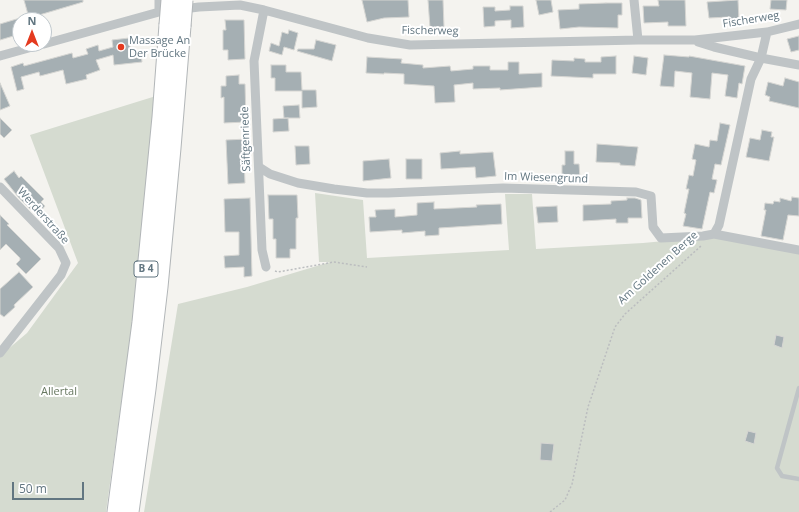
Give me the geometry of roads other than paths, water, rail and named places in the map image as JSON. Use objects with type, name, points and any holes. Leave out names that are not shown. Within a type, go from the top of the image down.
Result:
[{"type":"highway","name":"B 4","points":[[116,512],[142,314],[170,16],[184,0]]},
{"type":"highway","name":"B 4","points":[[130,512],[159,287],[172,148],[170,16]]},
{"type":"street","points":[[159,0],[170,16]]},
{"type":"street","points":[[634,0],[638,40]]},
{"type":"street","name":"Fischerweg","points":[[52,42],[170,16],[199,7],[240,5],[368,38],[410,45],[695,40],[767,32],[799,24]]},
{"type":"street","name":"Säftgenriede","points":[[264,10],[254,61],[262,250],[266,267]]},
{"type":"street","name":"Am Goldenen Berge","points":[[714,234],[719,224],[751,79],[761,58],[767,32]]},
{"type":"street","points":[[695,40],[714,47],[799,65]]},
{"type":"street","name":"Fischerweg","points":[[0,56],[15,52]]},
{"type":"street","name":"Im Wiesengrund","points":[[259,167],[270,174],[298,183],[334,189],[367,192],[388,193],[503,188],[636,192],[651,196],[653,227],[661,238],[714,234],[799,250]]},
{"type":"street","name":"Werderstraße","points":[[0,187],[59,248],[66,263],[61,275],[0,353]]},
{"type":"lane","points":[[799,388],[777,468],[782,476],[799,479]]},
{"type":"place","name":"Massage An Der Brücke","points":[[121,47]]},
{"type":"park label","name":"Allertal","points":[[59,392]]}]
